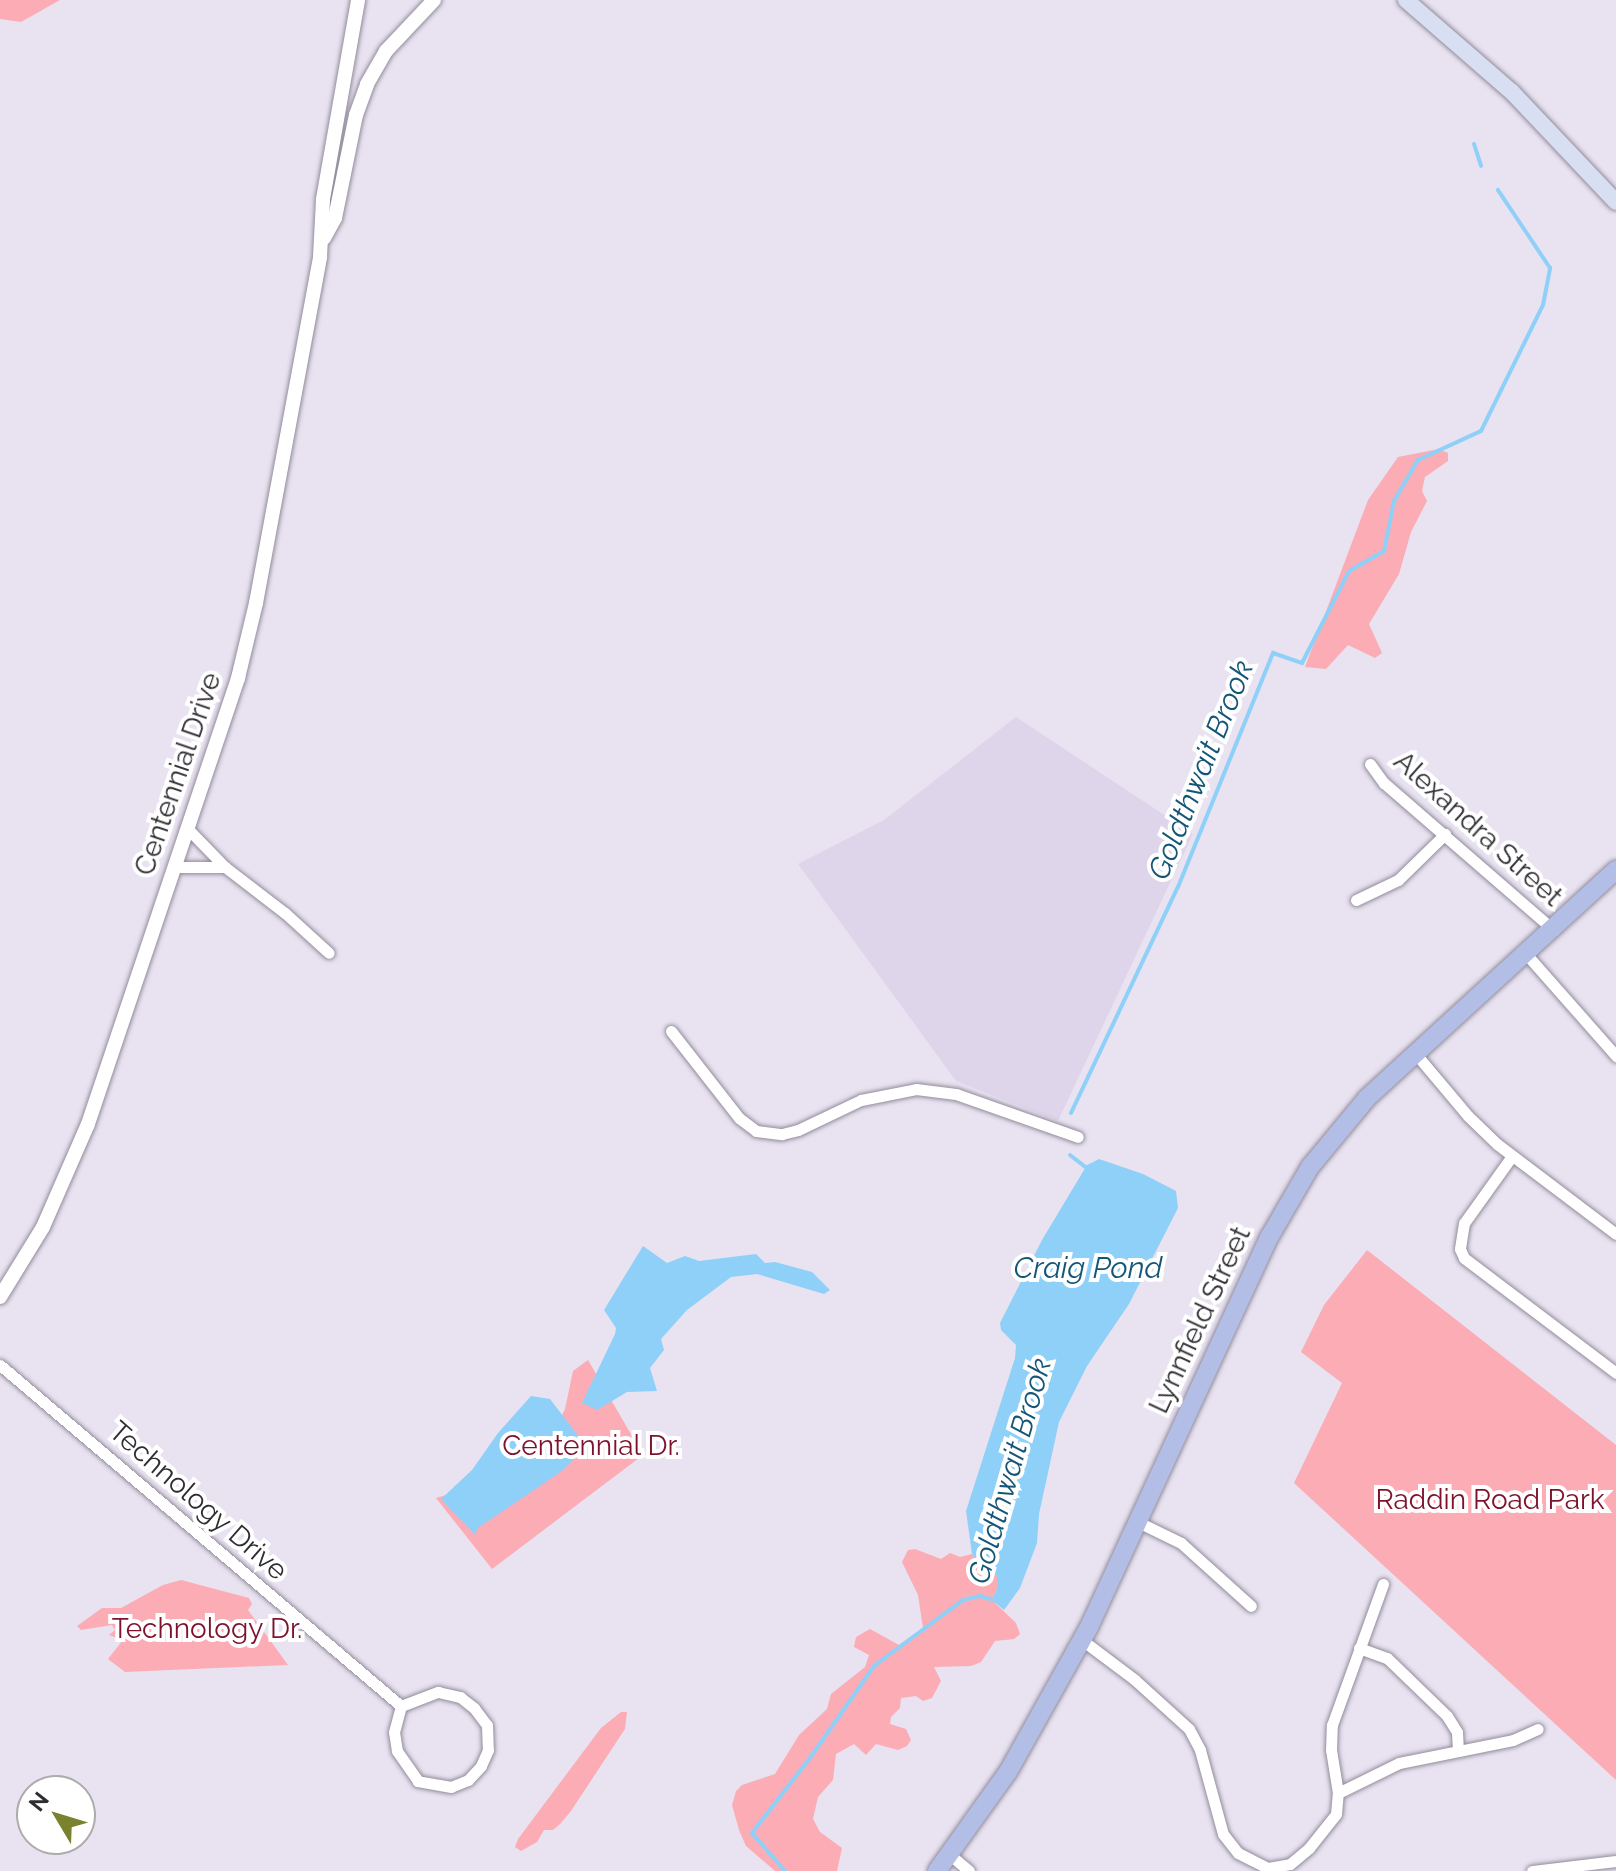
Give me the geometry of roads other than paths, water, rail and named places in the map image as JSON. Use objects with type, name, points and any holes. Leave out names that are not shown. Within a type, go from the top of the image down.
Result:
[{"type":"main road","points":[[1406,0],[1512,92],[1616,202]]},
{"type":"main road","name":"Lynnfield Street","points":[[937,1871],[1008,1772],[1082,1640],[1287,1204],[1335,1132],[1415,1053],[1527,955],[1616,870]]},
{"type":"street","name":"Centennial Drive","points":[[0,1297],[43,1227],[88,1124],[249,638],[322,242],[323,199],[358,0]]},
{"type":"street","name":"Centennial Drive","points":[[322,242],[335,218],[352,132],[367,84],[386,51],[434,0]]},
{"type":"street","name":"Alexandra Street","points":[[1370,764],[1384,783],[1554,930]]},
{"type":"street","points":[[188,829],[225,867],[285,913],[329,953]]},
{"type":"street","points":[[1356,900],[1398,880],[1445,834]]},
{"type":"street","points":[[174,867],[225,867]]},
{"type":"street","points":[[1527,955],[1616,1056]]},
{"type":"street","points":[[671,1031],[739,1118],[756,1131],[782,1134],[798,1130],[861,1100],[916,1089],[956,1094],[1078,1137]]},
{"type":"street","points":[[1415,1053],[1468,1116],[1512,1156],[1616,1234]]},
{"type":"street","points":[[1512,1156],[1464,1223],[1460,1249],[1464,1258],[1616,1373]]},
{"type":"street","name":"Technology Drive","points":[[0,1365],[401,1706]]},
{"type":"street","points":[[1138,1522],[1181,1543],[1251,1606]]},
{"type":"street","points":[[1082,1640],[1135,1680],[1189,1729],[1200,1750],[1223,1834],[1230,1845],[1247,1860],[1268,1868],[1290,1864],[1336,1814],[1338,1793],[1330,1737],[1383,1584]]},
{"type":"street","points":[[1359,1648],[1387,1658],[1447,1716],[1457,1732],[1458,1751]]},
{"type":"street","points":[[438,1692],[467,1702],[487,1725],[488,1750],[481,1766],[468,1780],[451,1787],[418,1781],[397,1751],[394,1732],[401,1706],[438,1692]]},
{"type":"street","points":[[1338,1793],[1399,1763],[1513,1740],[1538,1729]]},
{"type":"street","points":[[949,1854],[969,1871]]},
{"type":"street","points":[[1532,1871],[1616,1861]]},
{"type":"water","name":"Craig Pond","points":[[1099,1159],[1143,1174],[1176,1191],[1178,1208],[1129,1304],[1087,1366],[1059,1422],[1039,1514],[1037,1543],[1020,1588],[1004,1610],[992,1600],[997,1589],[997,1576],[978,1564],[972,1554],[966,1511],[1015,1358],[1016,1345],[1001,1330],[1000,1323],[1042,1240],[1087,1165]]},
{"type":"water","points":[[643,1246],[667,1263],[685,1256],[699,1261],[756,1254],[765,1263],[775,1262],[812,1272],[830,1290],[824,1294],[757,1274],[731,1277],[687,1310],[661,1339],[664,1350],[650,1368],[657,1391],[627,1392],[597,1410],[582,1403],[615,1334],[616,1328],[604,1310]]},
{"type":"water","points":[[531,1396],[550,1399],[583,1442],[582,1451],[562,1471],[478,1528],[475,1535],[441,1499],[472,1470],[498,1433]]},
{"type":"waterway","name":"Goldthwait Brook","points":[[1474,144],[1481,166]]},
{"type":"waterway","name":"Goldthwait Brook","points":[[1071,1113],[1178,887],[1273,653],[1302,663],[1349,571],[1384,551],[1394,501],[1418,460],[1481,431],[1543,305],[1550,268],[1498,190]]},
{"type":"waterway","name":"Goldthwait Brook","points":[[1070,1155],[1088,1169]]},
{"type":"waterway","name":"Goldthwait Brook","points":[[785,1871],[752,1833],[810,1758],[874,1666],[963,1600],[980,1596],[997,1601]]},
{"type":"park label","name":"Centennial Dr.","points":[[591,1446]]},
{"type":"park label","name":"Raddin Road Park","points":[[1490,1500]]},
{"type":"park label","name":"Technology Dr.","points":[[207,1629]]}]
